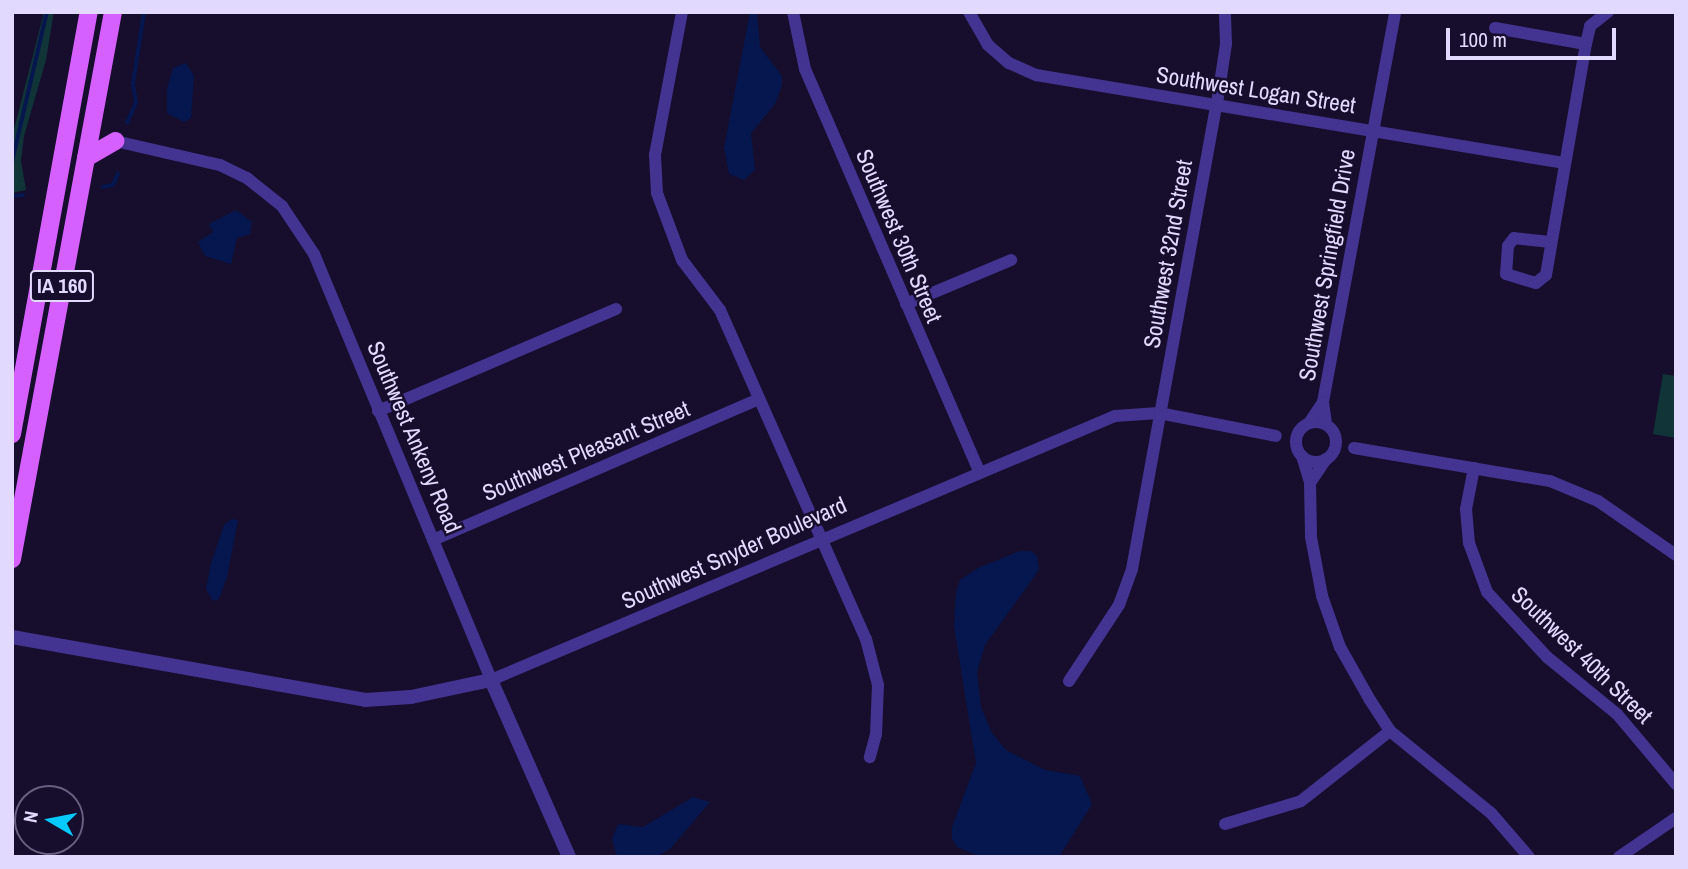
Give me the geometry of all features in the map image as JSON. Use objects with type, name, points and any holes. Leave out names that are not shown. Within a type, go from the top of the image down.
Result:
[{"type":"main road","name":"IA 160","points":[[12,434],[89,12]]},
{"type":"main road","name":"IA 160","points":[[12,559],[113,12]]},
{"type":"main road","points":[[86,158],[115,141],[93,118]]},
{"type":"street","points":[[682,12],[655,155],[655,185],[682,260],[720,310],[756,400],[874,663],[877,719],[870,757]]},
{"type":"street","name":"Southwest 30th Street","points":[[793,12],[805,69],[979,471]]},
{"type":"street","name":"Southwest Logan Street","points":[[969,12],[988,45],[1009,63],[1036,75],[1115,92],[1217,103],[1564,163]]},
{"type":"street","name":"Southwest 32nd Street","points":[[1069,681],[1127,587],[1217,103],[1226,44],[1225,12]]},
{"type":"street","name":"Southwest Springfield Drive","points":[[1323,402],[1395,12]]},
{"type":"street","points":[[1551,242],[1514,238],[1508,246],[1506,274],[1513,279],[1542,281],[1551,242],[1590,26],[1608,12]]},
{"type":"street","points":[[1495,29],[1586,44]]},
{"type":"street","name":"Southwest Ankeny Road","points":[[115,141],[220,165],[247,178],[282,206],[314,254],[491,680],[569,857]]},
{"type":"street","points":[[906,304],[1012,260]]},
{"type":"street","points":[[378,411],[617,309]]},
{"type":"street","name":"Southwest Pleasant Street","points":[[433,540],[756,400]]},
{"type":"street","points":[[1323,402],[1309,423],[1298,433],[1300,453],[1310,483],[1311,537],[1322,596],[1350,666],[1391,731],[1491,813],[1529,857]]},
{"type":"street","points":[[1323,402],[1326,424],[1337,439],[1354,448],[1550,481],[1598,501],[1676,555]]},
{"type":"street","name":"Southwest Snyder Boulevard","points":[[12,637],[365,700],[411,697],[491,680],[1101,420],[1159,413],[1276,436],[1298,433]]},
{"type":"street","points":[[1309,423],[1326,424]]},
{"type":"street","name":"Southwest Snyder Boulevard","points":[[1276,436],[1300,453]]},
{"type":"street","points":[[1310,483],[1330,456],[1337,439]]},
{"type":"street","points":[[1300,453],[1313,462],[1354,448]]},
{"type":"street","name":"Southwest 40th Street","points":[[1474,468],[1466,509],[1469,543],[1487,592],[1547,657],[1617,714],[1676,784]]},
{"type":"street","name":"Southwest Snyder Boulevard","points":[[12,647],[130,669],[200,671]]},
{"type":"street","points":[[1225,824],[1301,801],[1391,731]]},
{"type":"street","points":[[1619,857],[1676,818]]},
{"type":"green space","points":[[44,12],[53,12],[53,17],[46,60],[24,136],[21,161],[26,190],[12,193],[12,137]]},
{"type":"green space","points":[[1663,374],[1676,376],[1676,438],[1653,434]]},
{"type":"shaded area","points":[[750,12],[757,12],[760,47],[782,76],[782,85],[775,104],[751,133],[755,170],[744,180],[729,174],[724,148]]},
{"type":"shaded area","points":[[186,63],[194,76],[191,118],[184,122],[167,113],[167,89],[173,68]]},
{"type":"shaded area","points":[[236,210],[252,222],[250,234],[237,238],[231,264],[205,256],[198,242],[213,232],[209,224]]},
{"type":"shaded area","points":[[232,519],[238,520],[227,577],[219,599],[213,601],[206,589],[211,563],[224,525]]},
{"type":"shaded area","points":[[1020,551],[1031,551],[1037,556],[1039,570],[985,645],[977,672],[981,707],[992,733],[1006,750],[1045,770],[1080,776],[1092,804],[1059,857],[981,857],[957,847],[952,839],[952,827],[976,763],[954,626],[956,592],[960,580],[978,568]]},
{"type":"shaded area","points":[[693,797],[710,802],[671,848],[657,857],[617,857],[612,839],[618,824],[643,827]]},
{"type":"waterway","points":[[12,162],[47,12]]},
{"type":"waterway","points":[[127,123],[136,103],[133,84],[144,12]]},
{"type":"waterway","points":[[103,187],[113,185],[118,174]]},
{"type":"waterway","points":[[12,196],[23,195]]}]
